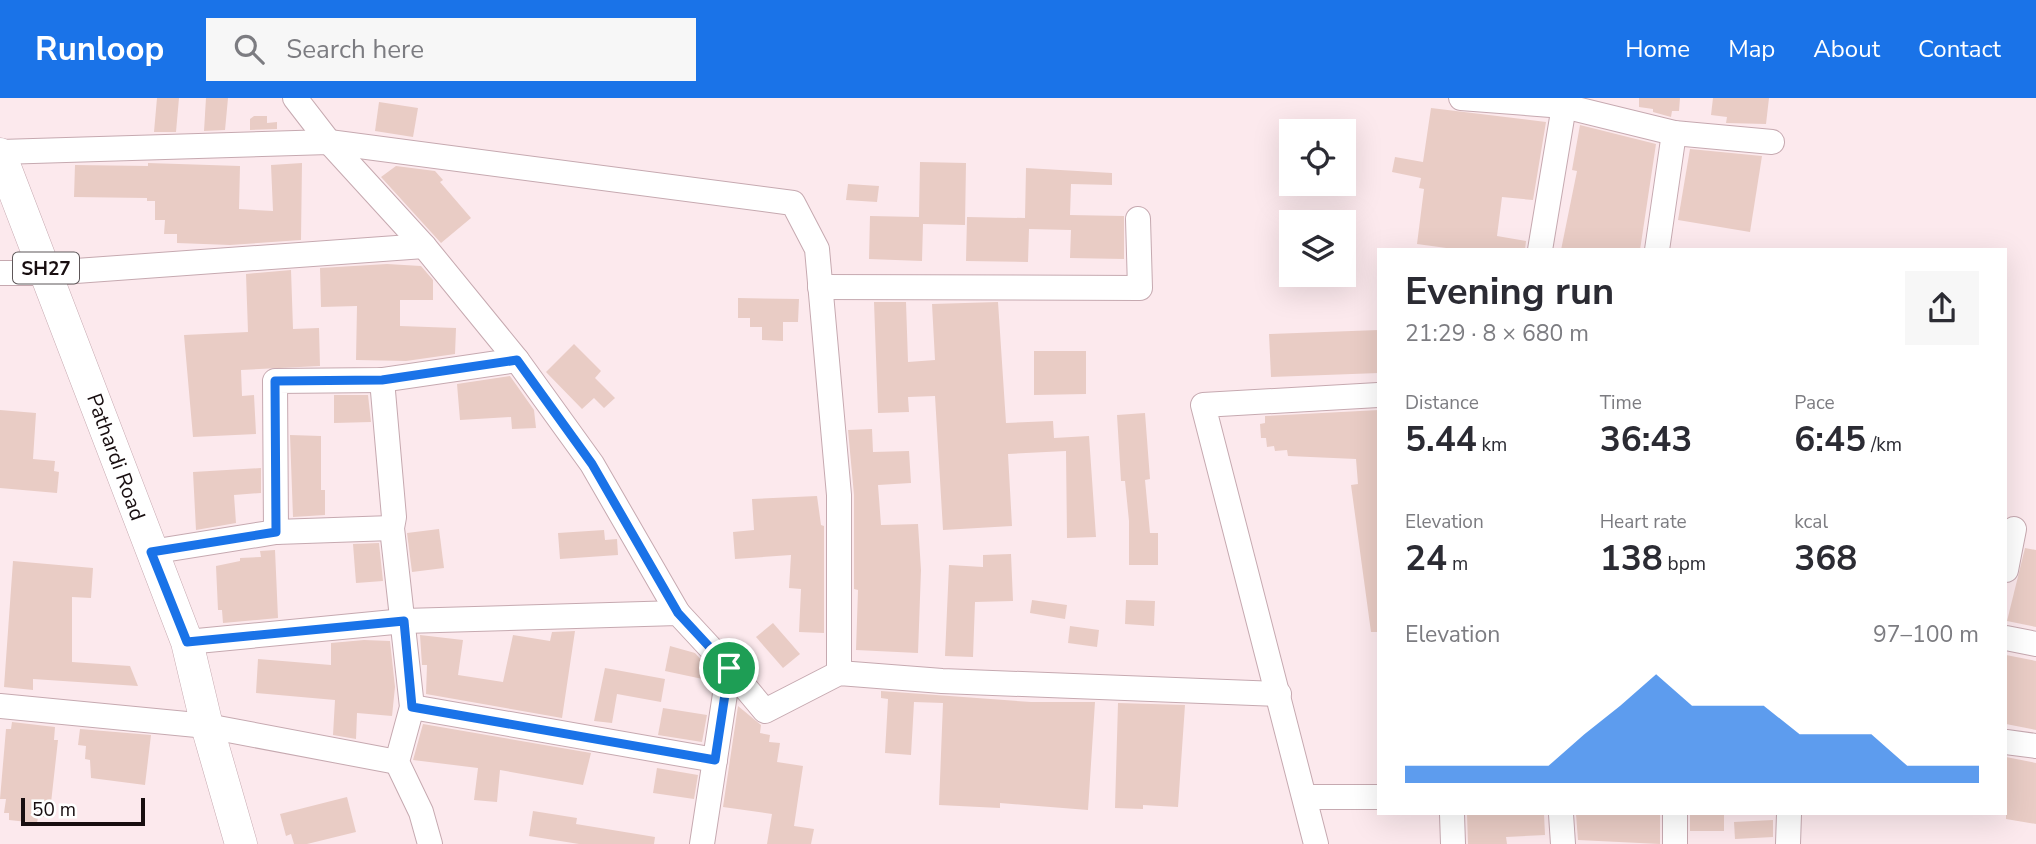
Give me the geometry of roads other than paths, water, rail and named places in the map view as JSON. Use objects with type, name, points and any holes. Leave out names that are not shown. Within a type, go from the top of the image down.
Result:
[{"type":"main road","name":"Pathardi Road","points":[[0,153],[187,642],[207,726],[241,844]]},
{"type":"street","points":[[295,98],[330,142],[424,246],[517,360],[592,464],[678,613],[765,710],[839,673],[942,681],[1279,694]]},
{"type":"street","points":[[1461,98],[1564,106],[1674,133],[1772,142]]},
{"type":"street","points":[[1540,248],[1564,106]]},
{"type":"street","points":[[1657,248],[1674,133]]},
{"type":"street","points":[[0,153],[330,142],[793,203],[817,249],[839,495],[839,673]]},
{"type":"street","points":[[820,287],[1140,288],[1138,219]]},
{"type":"street","points":[[0,273],[48,273],[424,246]]},
{"type":"street","points":[[276,532],[275,381],[382,380],[517,360]]},
{"type":"street","points":[[382,380],[394,517],[392,528],[412,707],[397,762],[421,812],[429,844]]},
{"type":"street","points":[[1316,844],[1203,405],[1377,395]]},
{"type":"street","points":[[151,552],[276,532],[392,528]]},
{"type":"street","points":[[2007,567],[2018,530]]},
{"type":"street","points":[[187,642],[404,621],[678,613]]},
{"type":"street","points":[[2007,638],[2036,644]]},
{"type":"street","points":[[702,844],[729,668]]},
{"type":"street","points":[[0,706],[207,726],[397,762]]},
{"type":"street","points":[[412,707],[715,760]]},
{"type":"street","points":[[2007,742],[2036,746]]},
{"type":"street","points":[[1305,797],[1377,797]]},
{"type":"street","points":[[1452,815],[1453,844]]},
{"type":"street","points":[[1561,815],[1563,844]]},
{"type":"street","points":[[1675,815],[1675,844]]},
{"type":"street","points":[[1788,844],[1789,815]]}]
